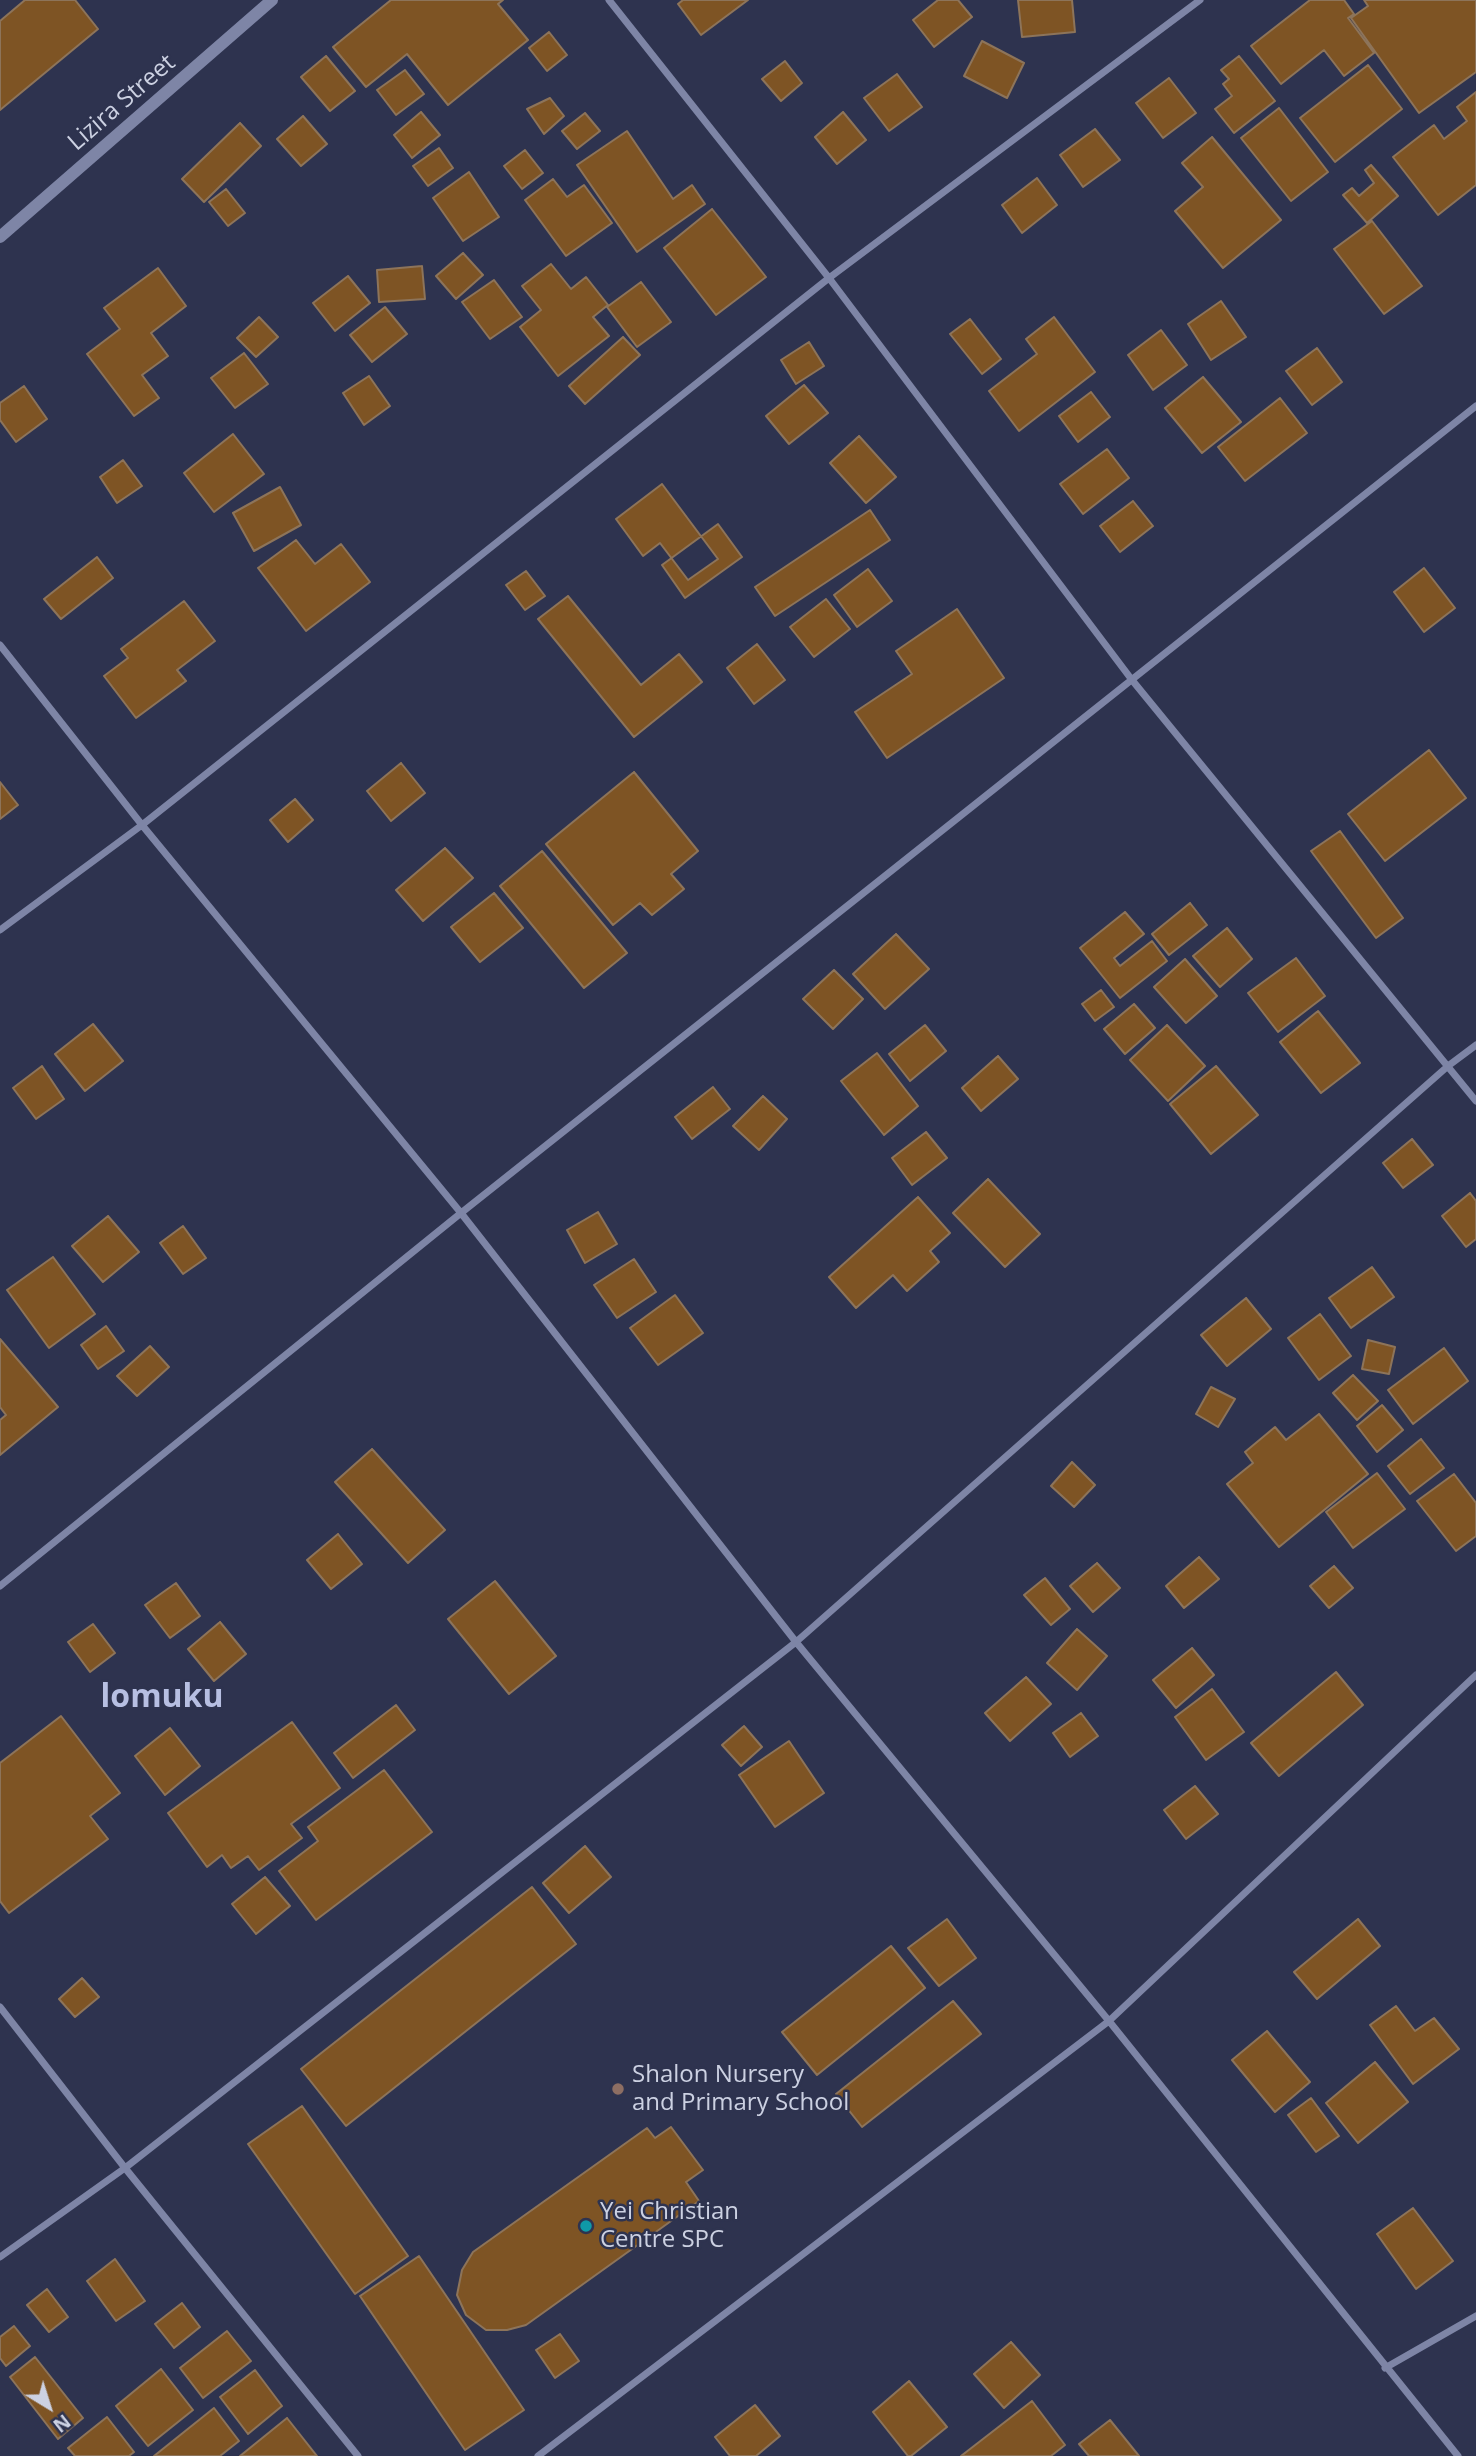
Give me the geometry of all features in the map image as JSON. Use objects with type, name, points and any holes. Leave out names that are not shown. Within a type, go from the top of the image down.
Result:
[{"type":"street","name":"Lizira Street","points":[[0,237],[272,0]]},
{"type":"street","points":[[609,0],[829,278],[1132,680],[1476,1101]]},
{"type":"street","points":[[0,930],[142,825],[829,278],[1200,0]]},
{"type":"street","points":[[0,1586],[461,1213],[1476,406]]},
{"type":"street","points":[[0,645],[142,825],[461,1213],[796,1642],[1109,2021],[1458,2456]]},
{"type":"street","points":[[0,2257],[125,2168],[796,1642],[1448,1066],[1476,1045]]},
{"type":"street","points":[[538,2456],[1109,2021],[1476,1675]]},
{"type":"street","points":[[0,2007],[125,2168],[358,2456]]},
{"type":"street","points":[[1385,2368],[1476,2316]]},
{"type":"building","points":[[25,0],[75,0],[98,29],[0,110],[0,21]]},
{"type":"building","points":[[391,0],[503,0],[498,4],[528,40],[448,105],[407,54],[366,87],[333,47]]},
{"type":"building","points":[[683,0],[748,0],[701,35],[678,4]]},
{"type":"building","points":[[938,0],[958,0],[972,17],[934,47],[913,20]]},
{"type":"building","points":[[1018,0],[1072,0],[1075,32],[1022,37]]},
{"type":"building","points":[[1310,0],[1344,0],[1354,14],[1348,18],[1374,53],[1344,76],[1324,50],[1281,84],[1251,46]]},
{"type":"building","points":[[1364,0],[1476,0],[1476,72],[1419,113],[1351,18],[1368,6]]},
{"type":"building","points":[[549,32],[567,55],[547,71],[529,48]]},
{"type":"building","points":[[982,41],[1024,63],[1007,98],[964,76]]},
{"type":"building","points":[[326,56],[355,91],[330,111],[301,77]]},
{"type":"building","points":[[1239,56],[1275,101],[1234,133],[1215,109],[1232,96],[1223,84],[1229,79],[1221,70]]},
{"type":"building","points":[[785,61],[802,83],[781,101],[762,79]]},
{"type":"building","points":[[1368,65],[1402,109],[1335,162],[1300,118]]},
{"type":"building","points":[[405,70],[424,94],[396,115],[377,90]]},
{"type":"building","points":[[897,74],[922,107],[889,131],[864,98]]},
{"type":"building","points":[[1169,78],[1196,113],[1163,138],[1136,103]]},
{"type":"building","points":[[1476,92],[1476,185],[1438,215],[1393,157],[1434,125],[1444,139],[1467,121],[1457,107]]},
{"type":"building","points":[[550,98],[564,116],[544,134],[527,109]]},
{"type":"building","points":[[1279,108],[1328,172],[1291,201],[1241,138]]},
{"type":"building","points":[[421,112],[440,135],[412,158],[394,135]]},
{"type":"building","points":[[843,112],[866,140],[837,164],[815,137]]},
{"type":"building","points":[[585,113],[600,131],[577,149],[562,131]]},
{"type":"building","points":[[303,116],[327,144],[301,166],[277,139]]},
{"type":"building","points":[[240,123],[261,146],[204,202],[182,179]]},
{"type":"building","points":[[1095,129],[1120,160],[1083,187],[1060,155]]},
{"type":"building","points":[[627,131],[673,199],[692,185],[705,204],[637,252],[577,165]]},
{"type":"building","points":[[1212,137],[1281,220],[1223,268],[1175,211],[1203,187],[1182,163]]},
{"type":"building","points":[[439,148],[453,168],[428,186],[413,166]]},
{"type":"building","points":[[525,150],[543,173],[522,189],[504,166]]},
{"type":"building","points":[[1371,165],[1398,196],[1367,223],[1343,195],[1352,188],[1359,196],[1374,183],[1365,170]]},
{"type":"building","points":[[469,172],[499,217],[463,241],[433,198]]},
{"type":"building","points":[[1037,178],[1057,205],[1022,233],[1002,205]]},
{"type":"building","points":[[553,179],[567,197],[584,185],[612,223],[566,256],[525,200]]},
{"type":"building","points":[[226,189],[245,213],[228,226],[209,202]]},
{"type":"building","points":[[712,209],[766,277],[716,315],[664,248]]},
{"type":"building","points":[[1372,221],[1422,286],[1384,314],[1334,249]]},
{"type":"building","points":[[463,253],[483,275],[456,299],[436,276]]},
{"type":"building","points":[[551,264],[571,289],[586,277],[608,305],[593,317],[609,336],[558,376],[520,327],[541,310],[522,286]]},
{"type":"building","points":[[422,266],[425,299],[379,302],[377,270]]},
{"type":"building","points":[[158,268],[186,306],[151,333],[168,356],[142,375],[159,398],[134,416],[87,354],[120,329],[104,308]]},
{"type":"building","points":[[348,276],[370,303],[335,331],[313,303]]},
{"type":"building","points":[[494,280],[522,317],[490,339],[462,302]]},
{"type":"building","points":[[641,282],[671,322],[637,347],[607,307]]},
{"type":"building","points":[[1221,301],[1246,337],[1211,360],[1188,324]]},
{"type":"building","points":[[385,307],[407,334],[372,362],[350,335]]},
{"type":"building","points":[[259,317],[278,337],[256,357],[237,338]]},
{"type":"building","points":[[1054,317],[1095,372],[1019,431],[989,391],[1037,354],[1026,339]]},
{"type":"building","points":[[970,319],[1001,359],[982,374],[950,334]]},
{"type":"building","points":[[1161,330],[1187,365],[1153,390],[1128,355]]},
{"type":"building","points":[[623,337],[640,355],[585,404],[569,386]]},
{"type":"building","points":[[809,342],[824,366],[796,384],[781,360]]},
{"type":"building","points":[[1317,348],[1342,382],[1312,405],[1286,371]]},
{"type":"building","points":[[244,353],[268,384],[235,408],[211,378]]},
{"type":"building","points":[[369,376],[390,406],[364,425],[343,393]]},
{"type":"building","points":[[1203,377],[1241,422],[1202,453],[1165,408]]},
{"type":"building","points":[[804,385],[828,413],[789,444],[766,416]]},
{"type":"building","points":[[24,386],[47,419],[16,442],[0,420],[0,403]]},
{"type":"building","points":[[1091,392],[1110,417],[1078,442],[1059,416]]},
{"type":"building","points":[[1280,398],[1307,433],[1245,481],[1218,447]]},
{"type":"building","points":[[233,434],[264,474],[214,512],[184,473]]},
{"type":"building","points":[[859,436],[896,477],[866,503],[830,463]]},
{"type":"building","points":[[1107,449],[1129,478],[1083,514],[1060,484]]},
{"type":"building","points":[[123,460],[142,486],[117,503],[100,477]]},
{"type":"building","points":[[662,484],[718,559],[688,580],[660,543],[643,556],[616,519]]},
{"type":"building","points":[[280,487],[301,525],[254,551],[233,513]]},
{"type":"building","points":[[1133,501],[1153,526],[1120,552],[1100,526]]},
{"type":"building","points":[[870,510],[890,540],[775,616],[755,587]]},
{"type":"building","points":[[718,524],[742,557],[685,598],[662,565]]},
{"type":"building","points":[[296,540],[315,564],[341,544],[370,582],[306,631],[258,568]]},
{"type":"building","points":[[97,557],[113,578],[61,619],[44,599]]},
{"type":"building","points":[[1424,568],[1455,608],[1424,632],[1394,592]]},
{"type":"building","points":[[868,569],[892,601],[857,627],[834,595]]},
{"type":"building","points":[[526,571],[545,596],[525,610],[506,585]]},
{"type":"building","points":[[568,596],[641,685],[679,654],[702,682],[634,737],[538,619]]},
{"type":"building","points":[[826,599],[850,629],[814,657],[790,627]]},
{"type":"building","points":[[184,601],[215,641],[177,670],[186,681],[136,718],[104,676],[128,658],[121,649]]},
{"type":"building","points":[[957,609],[1004,678],[887,758],[855,712],[912,674],[896,651]]},
{"type":"building","points":[[757,644],[785,680],[754,704],[727,668]]},
{"type":"building","points":[[1429,750],[1466,798],[1385,861],[1348,814]]},
{"type":"building","points":[[401,763],[425,793],[391,821],[367,791]]},
{"type":"building","points":[[634,772],[698,851],[671,874],[684,889],[652,915],[640,903],[613,925],[546,844]]},
{"type":"building","points":[[0,782],[18,805],[0,819]]},
{"type":"building","points":[[295,799],[313,820],[288,842],[270,820]]},
{"type":"building","points":[[1340,831],[1403,918],[1376,938],[1311,851]]},
{"type":"building","points":[[445,848],[473,878],[423,921],[396,890]]},
{"type":"building","points":[[542,851],[627,953],[584,988],[500,886]]},
{"type":"building","points":[[494,893],[523,928],[480,962],[451,927]]},
{"type":"building","points":[[1190,903],[1207,925],[1169,955],[1152,934]]},
{"type":"building","points":[[1125,912],[1144,934],[1114,958],[1120,966],[1152,941],[1167,961],[1120,998],[1080,948]]},
{"type":"building","points":[[1227,928],[1252,959],[1220,987],[1193,956]]},
{"type":"building","points":[[896,934],[929,969],[885,1009],[853,974]]},
{"type":"building","points":[[1296,958],[1325,996],[1278,1032],[1248,993]]},
{"type":"building","points":[[1185,959],[1217,996],[1186,1023],[1154,987]]},
{"type":"building","points":[[834,970],[863,999],[833,1029],[803,999]]},
{"type":"building","points":[[1101,990],[1114,1007],[1095,1021],[1082,1004]]},
{"type":"building","points":[[1134,1004],[1155,1028],[1125,1054],[1104,1029]]},
{"type":"building","points":[[1318,1011],[1360,1063],[1321,1093],[1280,1042]]},
{"type":"building","points":[[93,1024],[123,1061],[85,1091],[55,1054]]},
{"type":"building","points":[[925,1025],[946,1051],[910,1081],[889,1054]]},
{"type":"building","points":[[1167,1025],[1205,1066],[1168,1101],[1130,1060]]},
{"type":"building","points":[[877,1053],[918,1106],[884,1135],[841,1081]]},
{"type":"building","points":[[998,1056],[1018,1079],[981,1111],[962,1088]]},
{"type":"building","points":[[42,1066],[64,1099],[36,1119],[13,1088]]},
{"type":"building","points":[[1216,1066],[1258,1115],[1211,1154],[1170,1104]]},
{"type":"building","points":[[713,1087],[730,1109],[692,1139],[675,1117]]},
{"type":"building","points":[[763,1096],[787,1119],[759,1150],[733,1126]]},
{"type":"building","points":[[926,1132],[947,1158],[912,1185],[892,1158]]},
{"type":"building","points":[[1412,1139],[1433,1165],[1403,1188],[1383,1163]]},
{"type":"building","points":[[988,1179],[1040,1234],[1005,1267],[953,1213]]},
{"type":"building","points":[[1470,1193],[1476,1201],[1476,1239],[1466,1247],[1442,1216]]},
{"type":"building","points":[[918,1197],[950,1233],[930,1251],[939,1262],[907,1291],[893,1275],[856,1308],[829,1277]]},
{"type":"building","points":[[598,1212],[617,1244],[585,1263],[567,1230]]},
{"type":"building","points":[[108,1216],[139,1252],[103,1282],[72,1246]]},
{"type":"building","points":[[183,1226],[206,1258],[183,1274],[160,1243]]},
{"type":"building","points":[[53,1257],[95,1314],[49,1348],[7,1290]]},
{"type":"building","points":[[634,1259],[656,1292],[617,1318],[594,1285]]},
{"type":"building","points":[[1372,1267],[1394,1297],[1351,1328],[1329,1298]]},
{"type":"building","points":[[675,1295],[703,1333],[658,1365],[630,1328]]},
{"type":"building","points":[[1246,1298],[1271,1329],[1227,1366],[1201,1335]]},
{"type":"building","points":[[1320,1314],[1351,1356],[1319,1380],[1288,1338]]},
{"type":"building","points":[[106,1326],[124,1351],[98,1369],[81,1345]]},
{"type":"building","points":[[0,1339],[58,1407],[0,1455],[0,1420],[6,1415],[0,1407]]},
{"type":"building","points":[[1368,1340],[1395,1347],[1389,1374],[1362,1369]]},
{"type":"building","points":[[150,1346],[169,1367],[137,1396],[117,1376]]},
{"type":"building","points":[[1444,1348],[1468,1381],[1413,1424],[1388,1390]]},
{"type":"building","points":[[1353,1375],[1378,1401],[1357,1420],[1333,1393]]},
{"type":"building","points":[[1211,1387],[1235,1399],[1218,1427],[1196,1414]]},
{"type":"building","points":[[1382,1405],[1403,1430],[1377,1452],[1357,1426]]},
{"type":"building","points":[[1319,1414],[1368,1474],[1279,1547],[1227,1484],[1253,1463],[1245,1452],[1275,1427],[1286,1440]]},
{"type":"building","points":[[1421,1439],[1444,1468],[1410,1494],[1388,1466]]},
{"type":"building","points":[[372,1449],[445,1530],[408,1563],[335,1482]]},
{"type":"building","points":[[1072,1462],[1095,1485],[1074,1507],[1051,1486]]},
{"type":"building","points":[[1377,1473],[1405,1509],[1353,1548],[1326,1512]]},
{"type":"building","points":[[1454,1474],[1476,1503],[1476,1536],[1456,1551],[1417,1501]]},
{"type":"building","points":[[338,1534],[362,1564],[331,1589],[307,1560]]},
{"type":"building","points":[[1199,1557],[1219,1579],[1184,1608],[1166,1586]]},
{"type":"building","points":[[1097,1563],[1120,1588],[1093,1612],[1070,1586]]},
{"type":"building","points":[[1334,1566],[1353,1588],[1329,1608],[1310,1586]]},
{"type":"building","points":[[1045,1578],[1070,1609],[1051,1625],[1024,1595]]},
{"type":"building","points":[[495,1581],[556,1656],[509,1694],[448,1619]]},
{"type":"building","points":[[176,1583],[200,1616],[170,1638],[145,1605]]},
{"type":"building","points":[[220,1622],[246,1654],[214,1681],[188,1649]]},
{"type":"building","points":[[93,1624],[115,1653],[90,1672],[68,1642]]},
{"type":"building","points":[[1077,1629],[1107,1656],[1077,1690],[1047,1663]]},
{"type":"building","points":[[1192,1648],[1214,1675],[1176,1708],[1153,1680]]},
{"type":"building","points":[[1336,1672],[1363,1705],[1279,1776],[1251,1743]]},
{"type":"building","points":[[1026,1677],[1051,1704],[1010,1741],[985,1713]]},
{"type":"building","points":[[1212,1689],[1244,1732],[1206,1760],[1175,1717]]},
{"type":"building","points":[[396,1705],[415,1730],[353,1778],[334,1753]]},
{"type":"building","points":[[1081,1713],[1098,1736],[1070,1757],[1053,1733]]},
{"type":"building","points":[[61,1716],[120,1793],[90,1816],[108,1839],[9,1913],[0,1901],[0,1763]]},
{"type":"building","points":[[292,1722],[340,1788],[291,1824],[302,1838],[259,1870],[248,1856],[231,1868],[222,1855],[207,1867],[168,1813]]},
{"type":"building","points":[[744,1726],[762,1747],[741,1766],[722,1745]]},
{"type":"building","points":[[170,1728],[200,1766],[165,1795],[135,1756]]},
{"type":"building","points":[[789,1741],[824,1793],[775,1827],[739,1775]]},
{"type":"building","points":[[384,1770],[432,1832],[316,1920],[279,1871],[318,1841],[308,1827]]},
{"type":"building","points":[[1195,1786],[1218,1814],[1186,1839],[1164,1810]]},
{"type":"building","points":[[585,1846],[611,1877],[569,1913],[543,1883]]},
{"type":"building","points":[[265,1877],[290,1906],[256,1934],[232,1904]]},
{"type":"building","points":[[532,1887],[576,1944],[346,2126],[301,2069]]},
{"type":"building","points":[[947,1919],[976,1958],[939,1986],[908,1948]]},
{"type":"building","points":[[1358,1919],[1380,1946],[1317,1999],[1294,1972]]},
{"type":"building","points":[[891,1946],[925,1988],[817,2075],[782,2032]]},
{"type":"building","points":[[82,1978],[99,1997],[75,2017],[59,1999]]},
{"type":"building","points":[[953,2001],[981,2034],[862,2127],[836,2094]]},
{"type":"building","points":[[1396,2006],[1415,2031],[1434,2018],[1459,2049],[1413,2084],[1370,2025]]},
{"type":"building","points":[[1267,2031],[1310,2082],[1275,2112],[1232,2060]]},
{"type":"building","points":[[1375,2062],[1408,2102],[1358,2143],[1326,2103]]},
{"type":"building","points":[[1311,2098],[1339,2136],[1316,2152],[1288,2115]]},
{"type":"building","points":[[302,2106],[408,2256],[355,2294],[248,2144]]},
{"type":"building","name":"Yei Christian Centre SPC","points":[[671,2127],[703,2170],[686,2182],[699,2201],[526,2325],[507,2330],[486,2330],[466,2315],[457,2295],[462,2270],[473,2252],[647,2128],[655,2138]]},
{"type":"building","points":[[1413,2208],[1453,2261],[1416,2289],[1377,2234]]},
{"type":"building","points":[[419,2256],[524,2410],[465,2450],[360,2296]]},
{"type":"building","points":[[115,2259],[145,2301],[116,2321],[87,2281]]},
{"type":"building","points":[[47,2289],[68,2317],[49,2332],[27,2305]]},
{"type":"building","points":[[182,2303],[200,2327],[174,2348],[155,2324]]},
{"type":"building","points":[[14,2326],[30,2346],[6,2366],[0,2358],[0,2337]]},
{"type":"building","points":[[227,2331],[251,2361],[203,2398],[180,2368]]},
{"type":"building","points":[[560,2334],[579,2361],[555,2378],[536,2350]]},
{"type":"building","points":[[1011,2342],[1040,2375],[1004,2408],[974,2374]]},
{"type":"building","points":[[35,2357],[83,2418],[58,2439],[10,2377]]},
{"type":"building","points":[[161,2369],[193,2410],[148,2446],[116,2406]]},
{"type":"building","points":[[255,2370],[282,2406],[248,2434],[220,2397]]},
{"type":"building","points":[[909,2381],[947,2427],[911,2456],[908,2456],[873,2412]]},
{"type":"building","points":[[1032,2401],[1065,2445],[1051,2456],[961,2456]]},
{"type":"building","points":[[755,2405],[780,2436],[756,2456],[730,2456],[715,2437]]},
{"type":"building","points":[[214,2408],[239,2441],[220,2456],[154,2456]]},
{"type":"building","points":[[107,2417],[134,2452],[129,2456],[75,2456],[68,2448]]},
{"type":"building","points":[[287,2418],[317,2456],[240,2456]]},
{"type":"building","points":[[1110,2420],[1139,2456],[1089,2456],[1079,2444]]},
{"type":"place","name":"Shalon Nursery and Primary School","points":[[618,2089]]},
{"type":"place","name":"Yei Christian Centre SPC","points":[[586,2226]]},
{"type":"district","name":"lomuku","points":[[162,1698]]}]
